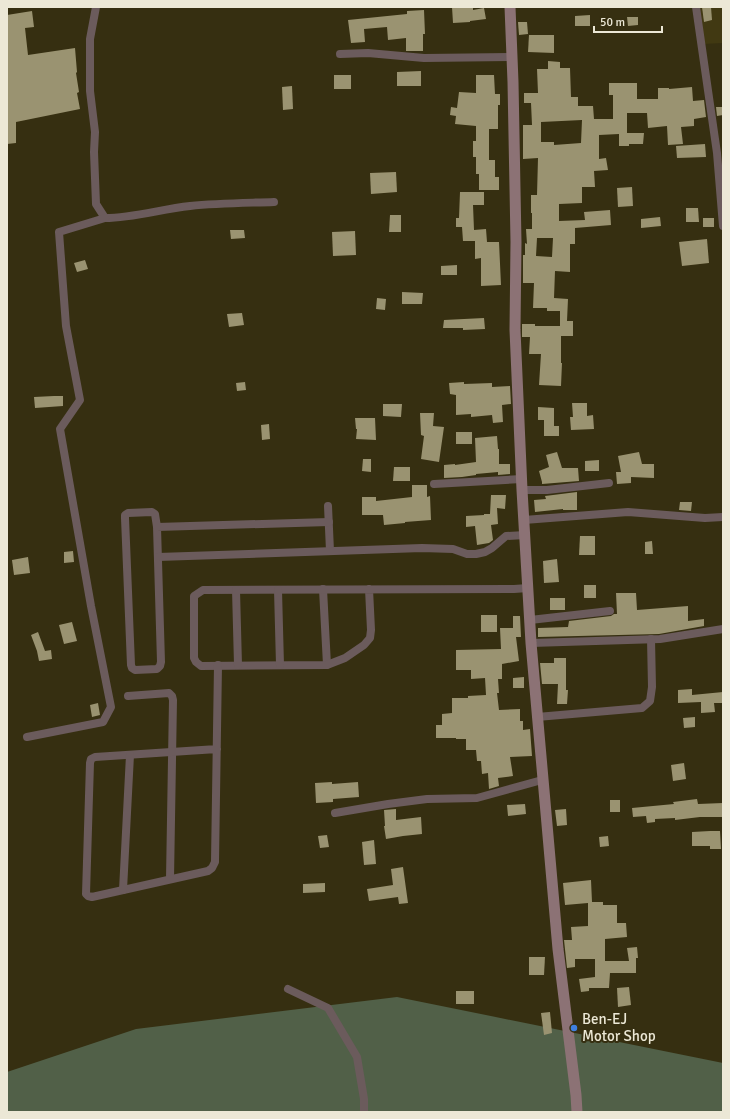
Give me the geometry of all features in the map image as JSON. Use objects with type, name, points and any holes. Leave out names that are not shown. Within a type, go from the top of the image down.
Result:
[{"type":"street","points":[[96,7],[90,39],[90,91],[95,132],[94,152],[96,204],[105,218]]},
{"type":"street","points":[[510,7],[516,242],[515,330],[521,479],[531,643],[542,780],[558,950],[577,1112]]},
{"type":"street","points":[[696,7],[720,153],[723,226]]},
{"type":"street","points":[[340,54],[368,53],[424,58],[512,57]]},
{"type":"street","points":[[26,737],[103,722],[111,707],[91,606],[60,429],[80,400],[66,326],[59,232],[105,218],[141,215],[190,206],[274,202]]},
{"type":"street","points":[[434,484],[521,479]]},
{"type":"street","points":[[522,490],[547,490],[609,483]]},
{"type":"street","points":[[328,506],[330,551]]},
{"type":"street","points":[[152,512],[155,514],[158,556],[161,662],[157,669],[135,670],[131,665],[125,515],[128,513],[152,512]]},
{"type":"street","points":[[524,520],[628,512],[705,518],[723,517]]},
{"type":"street","points":[[157,527],[329,522]]},
{"type":"street","points":[[158,556],[422,548],[453,549],[467,554],[476,554],[485,552],[492,548],[506,536],[525,535]]},
{"type":"street","points":[[369,589],[370,638],[364,646],[345,658],[327,665],[201,666],[194,658],[194,596],[203,590],[528,588]]},
{"type":"street","points":[[323,589],[327,665]]},
{"type":"street","points":[[236,590],[238,665]]},
{"type":"street","points":[[278,590],[280,665]]},
{"type":"street","points":[[530,620],[610,611]]},
{"type":"street","points":[[531,643],[651,640],[723,629]]},
{"type":"street","points":[[537,718],[642,708],[650,701],[652,687],[651,640]]},
{"type":"street","points":[[217,749],[95,757],[91,759],[86,894],[88,896],[92,897],[208,871],[212,868],[215,862],[217,749],[218,666]]},
{"type":"street","points":[[128,696],[169,693],[173,700],[170,879]]},
{"type":"street","points":[[123,890],[130,755]]},
{"type":"street","points":[[335,813],[427,799],[476,798],[542,780]]},
{"type":"street","points":[[288,989],[328,1008],[357,1057],[364,1099],[364,1112]]},
{"type":"shaded area","points":[[698,7],[723,7],[723,43],[703,44]]},
{"type":"green space","points":[[397,997],[723,1063],[723,1112],[7,1112],[7,1072],[136,1029]]},
{"type":"building","points":[[452,7],[473,7],[473,10],[484,8],[486,19],[453,23]]},
{"type":"building","points":[[702,7],[711,7],[712,20],[704,22]]},
{"type":"building","points":[[424,10],[425,34],[423,34],[423,51],[406,51],[406,38],[388,40],[387,27],[364,29],[365,42],[351,43],[348,20],[407,14],[407,11]]},
{"type":"building","points":[[32,11],[34,27],[25,28],[28,55],[75,48],[76,73],[79,92],[77,93],[80,109],[16,122],[16,143],[7,144],[7,15]]},
{"type":"building","points":[[590,15],[590,26],[575,26],[575,16]]},
{"type":"building","points":[[627,17],[638,17],[638,25],[628,26]]},
{"type":"building","points":[[518,22],[527,22],[528,34],[519,35]]},
{"type":"building","points":[[529,35],[554,35],[554,53],[528,52]]},
{"type":"building","points":[[548,61],[560,62],[560,68],[570,68],[571,97],[578,97],[578,106],[593,106],[594,119],[613,119],[613,95],[609,95],[609,83],[637,83],[637,99],[658,99],[658,88],[669,89],[692,87],[693,101],[704,100],[706,117],[694,119],[694,126],[681,127],[683,144],[668,145],[667,126],[648,128],[647,113],[627,113],[627,133],[644,133],[643,144],[619,146],[619,134],[599,135],[599,159],[606,158],[608,170],[594,171],[595,187],[582,187],[582,203],[559,204],[559,221],[585,220],[584,212],[610,210],[611,225],[575,228],[575,244],[570,244],[570,272],[555,271],[554,298],[568,299],[567,321],[573,321],[573,336],[561,336],[561,386],[539,385],[541,354],[529,354],[530,337],[522,337],[522,324],[535,324],[535,326],[560,326],[560,311],[547,311],[547,308],[533,308],[534,283],[523,283],[523,255],[525,255],[525,243],[527,244],[526,229],[532,229],[531,195],[537,195],[538,158],[523,159],[523,125],[532,125],[531,103],[524,103],[524,93],[538,93],[537,69],[548,69]],"holes":[[[582,120],[581,143],[554,145],[554,142],[541,142],[541,122]],[[537,238],[553,238],[552,257],[536,256]]]},
{"type":"building","points":[[421,71],[421,86],[397,86],[397,72]]},
{"type":"building","points":[[334,75],[351,75],[351,89],[334,89]]},
{"type":"building","points":[[476,75],[494,75],[495,94],[500,94],[500,105],[498,105],[498,129],[489,129],[489,160],[495,160],[495,177],[499,177],[499,190],[479,190],[479,174],[476,174],[476,157],[473,157],[473,141],[476,141],[476,126],[455,124],[456,116],[450,115],[451,107],[457,108],[459,92],[476,93]]},
{"type":"building","points":[[292,86],[293,109],[283,110],[282,87]]},
{"type":"building","points":[[716,107],[723,107],[723,115],[717,116]]},
{"type":"building","points":[[705,144],[706,157],[677,158],[676,146]]},
{"type":"building","points":[[396,172],[397,192],[371,194],[370,173]]},
{"type":"building","points":[[632,187],[633,206],[618,207],[617,188]]},
{"type":"building","points":[[460,192],[484,192],[484,205],[473,205],[474,230],[486,229],[487,242],[499,242],[501,285],[481,286],[481,258],[475,259],[475,241],[463,241],[462,227],[456,227],[456,218],[459,218]]},
{"type":"building","points":[[686,208],[698,208],[699,222],[686,222]]},
{"type":"building","points":[[390,215],[401,215],[401,232],[389,232]]},
{"type":"building","points":[[660,217],[661,226],[641,228],[641,219]]},
{"type":"building","points":[[703,218],[714,218],[714,227],[703,227]]},
{"type":"building","points":[[230,230],[244,230],[245,238],[231,239]]},
{"type":"building","points":[[355,231],[356,255],[333,256],[332,232]]},
{"type":"building","points":[[707,239],[709,263],[682,266],[679,242]]},
{"type":"building","points":[[85,260],[88,269],[77,272],[74,263]]},
{"type":"building","points":[[457,265],[457,275],[441,275],[441,266]]},
{"type":"building","points":[[402,292],[423,293],[422,304],[402,304]]},
{"type":"building","points":[[377,298],[386,299],[385,310],[376,309]]},
{"type":"building","points":[[242,313],[244,325],[229,327],[227,314]]},
{"type":"building","points":[[484,318],[485,329],[463,330],[463,328],[443,328],[444,320]]},
{"type":"building","points":[[245,382],[246,390],[237,391],[236,383]]},
{"type":"building","points":[[464,382],[464,384],[492,383],[492,387],[510,386],[511,404],[502,405],[503,422],[493,423],[492,415],[471,417],[471,414],[456,415],[456,395],[450,394],[449,383]]},
{"type":"building","points":[[63,396],[63,406],[35,408],[34,397]]},
{"type":"building","points":[[572,403],[587,403],[587,416],[593,415],[594,429],[571,430],[570,417],[573,417]]},
{"type":"building","points":[[383,404],[402,404],[401,417],[383,416]]},
{"type":"building","points":[[538,407],[554,408],[554,426],[559,426],[559,436],[544,436],[544,420],[538,420]]},
{"type":"building","points":[[420,413],[434,413],[433,426],[444,427],[439,462],[421,459],[424,436],[421,435]]},
{"type":"building","points":[[355,418],[375,418],[376,440],[356,439],[357,429]]},
{"type":"building","points":[[269,424],[270,439],[262,440],[261,425]]},
{"type":"building","points":[[456,432],[472,432],[472,444],[456,444]]},
{"type":"building","points":[[497,436],[499,464],[510,464],[510,474],[498,475],[498,472],[444,478],[444,465],[476,462],[475,438]]},
{"type":"building","points":[[557,452],[562,468],[578,468],[579,481],[542,484],[539,471],[549,467],[546,455]]},
{"type":"building","points":[[639,452],[642,464],[654,464],[654,478],[631,477],[631,483],[617,484],[616,472],[621,472],[618,456]]},
{"type":"building","points":[[363,459],[371,459],[371,472],[362,471]]},
{"type":"building","points":[[599,460],[599,471],[585,471],[585,461]]},
{"type":"building","points":[[394,467],[410,467],[410,481],[393,481]]},
{"type":"building","points":[[412,485],[427,485],[427,497],[430,496],[431,520],[384,525],[383,515],[362,515],[362,497],[376,497],[376,501],[412,497]]},
{"type":"building","points":[[577,492],[577,510],[563,509],[535,512],[534,500],[546,499],[545,496]]},
{"type":"building","points":[[491,495],[506,495],[505,509],[497,508],[498,524],[491,525],[493,540],[489,543],[477,545],[475,526],[466,527],[466,516],[490,514]]},
{"type":"building","points":[[680,502],[692,502],[691,511],[679,510]]},
{"type":"building","points":[[580,536],[595,536],[595,555],[579,555]]},
{"type":"building","points":[[652,541],[653,554],[645,554],[645,542]]},
{"type":"building","points":[[73,551],[74,562],[64,563],[64,552]]},
{"type":"building","points":[[28,557],[30,573],[14,575],[12,560]]},
{"type":"building","points":[[557,559],[559,582],[544,583],[543,561]]},
{"type":"building","points":[[584,585],[596,585],[596,598],[584,598]]},
{"type":"building","points":[[616,593],[636,593],[637,610],[688,606],[688,621],[704,619],[704,626],[659,634],[538,637],[538,628],[568,627],[569,621],[617,614]]},
{"type":"building","points":[[550,598],[565,598],[565,610],[550,610]]},
{"type":"building","points":[[481,615],[497,615],[497,632],[481,632]]},
{"type":"building","points":[[513,616],[520,616],[521,637],[516,637],[519,661],[502,664],[502,679],[498,679],[499,693],[497,693],[499,710],[520,709],[520,721],[523,721],[523,730],[530,729],[532,756],[510,757],[513,776],[498,778],[499,786],[489,789],[488,773],[482,774],[481,761],[477,761],[476,750],[466,750],[466,739],[436,738],[436,725],[442,725],[442,714],[452,713],[452,698],[468,698],[468,696],[486,695],[485,678],[471,679],[471,670],[456,670],[456,650],[501,649],[500,628],[513,628]]},
{"type":"building","points":[[72,622],[77,641],[64,644],[59,625]]},
{"type":"building","points":[[38,632],[45,651],[51,650],[52,659],[39,661],[31,635]]},
{"type":"building","points":[[554,658],[566,658],[566,690],[568,690],[567,704],[557,704],[558,684],[542,684],[540,663],[554,663]]},
{"type":"building","points":[[524,677],[524,688],[513,688],[513,678]]},
{"type":"building","points":[[692,689],[692,695],[723,692],[723,703],[714,703],[715,712],[701,713],[701,702],[678,703],[678,690]]},
{"type":"building","points":[[98,703],[100,715],[92,717],[90,705]]},
{"type":"building","points":[[695,717],[695,727],[684,728],[683,718]]},
{"type":"building","points":[[684,763],[686,779],[673,781],[671,765]]},
{"type":"building","points":[[332,782],[332,784],[358,782],[359,797],[333,799],[333,802],[316,803],[315,783]]},
{"type":"building","points":[[697,799],[698,804],[723,803],[723,817],[700,817],[675,820],[675,818],[655,819],[655,822],[647,823],[646,816],[633,817],[632,808],[674,804],[673,802]]},
{"type":"building","points":[[610,800],[620,800],[620,812],[610,812]]},
{"type":"building","points":[[525,804],[526,814],[508,816],[507,805]]},
{"type":"building","points":[[396,809],[396,820],[421,817],[422,834],[386,839],[384,810]]},
{"type":"building","points":[[566,809],[567,825],[557,826],[555,810]]},
{"type":"building","points":[[720,831],[721,849],[710,849],[710,846],[692,846],[692,832]]},
{"type":"building","points":[[327,835],[329,847],[320,848],[318,836]]},
{"type":"building","points":[[608,836],[609,846],[600,847],[599,837]]},
{"type":"building","points":[[374,840],[376,864],[364,865],[362,842]]},
{"type":"building","points":[[403,867],[408,903],[399,904],[398,897],[369,901],[367,889],[393,885],[391,869]]},
{"type":"building","points":[[591,880],[592,902],[603,902],[603,905],[617,905],[617,923],[626,923],[627,937],[605,939],[605,961],[629,961],[627,948],[637,947],[638,958],[636,958],[636,973],[610,973],[609,988],[589,988],[589,991],[581,992],[579,979],[595,977],[595,959],[575,959],[575,967],[567,968],[564,940],[572,940],[571,927],[588,926],[588,903],[565,905],[563,883]]},
{"type":"building","points":[[325,883],[325,892],[303,893],[303,884]]},
{"type":"building","points":[[529,957],[545,957],[544,975],[529,975]]},
{"type":"building","points":[[629,987],[631,1005],[618,1007],[617,988]]},
{"type":"building","points":[[456,991],[474,991],[474,1004],[456,1004]]},
{"type":"building","points":[[550,1012],[552,1033],[544,1035],[541,1013]]},
{"type":"place","name":"Ben-EJ Motor Shop","points":[[574,1028]]}]
